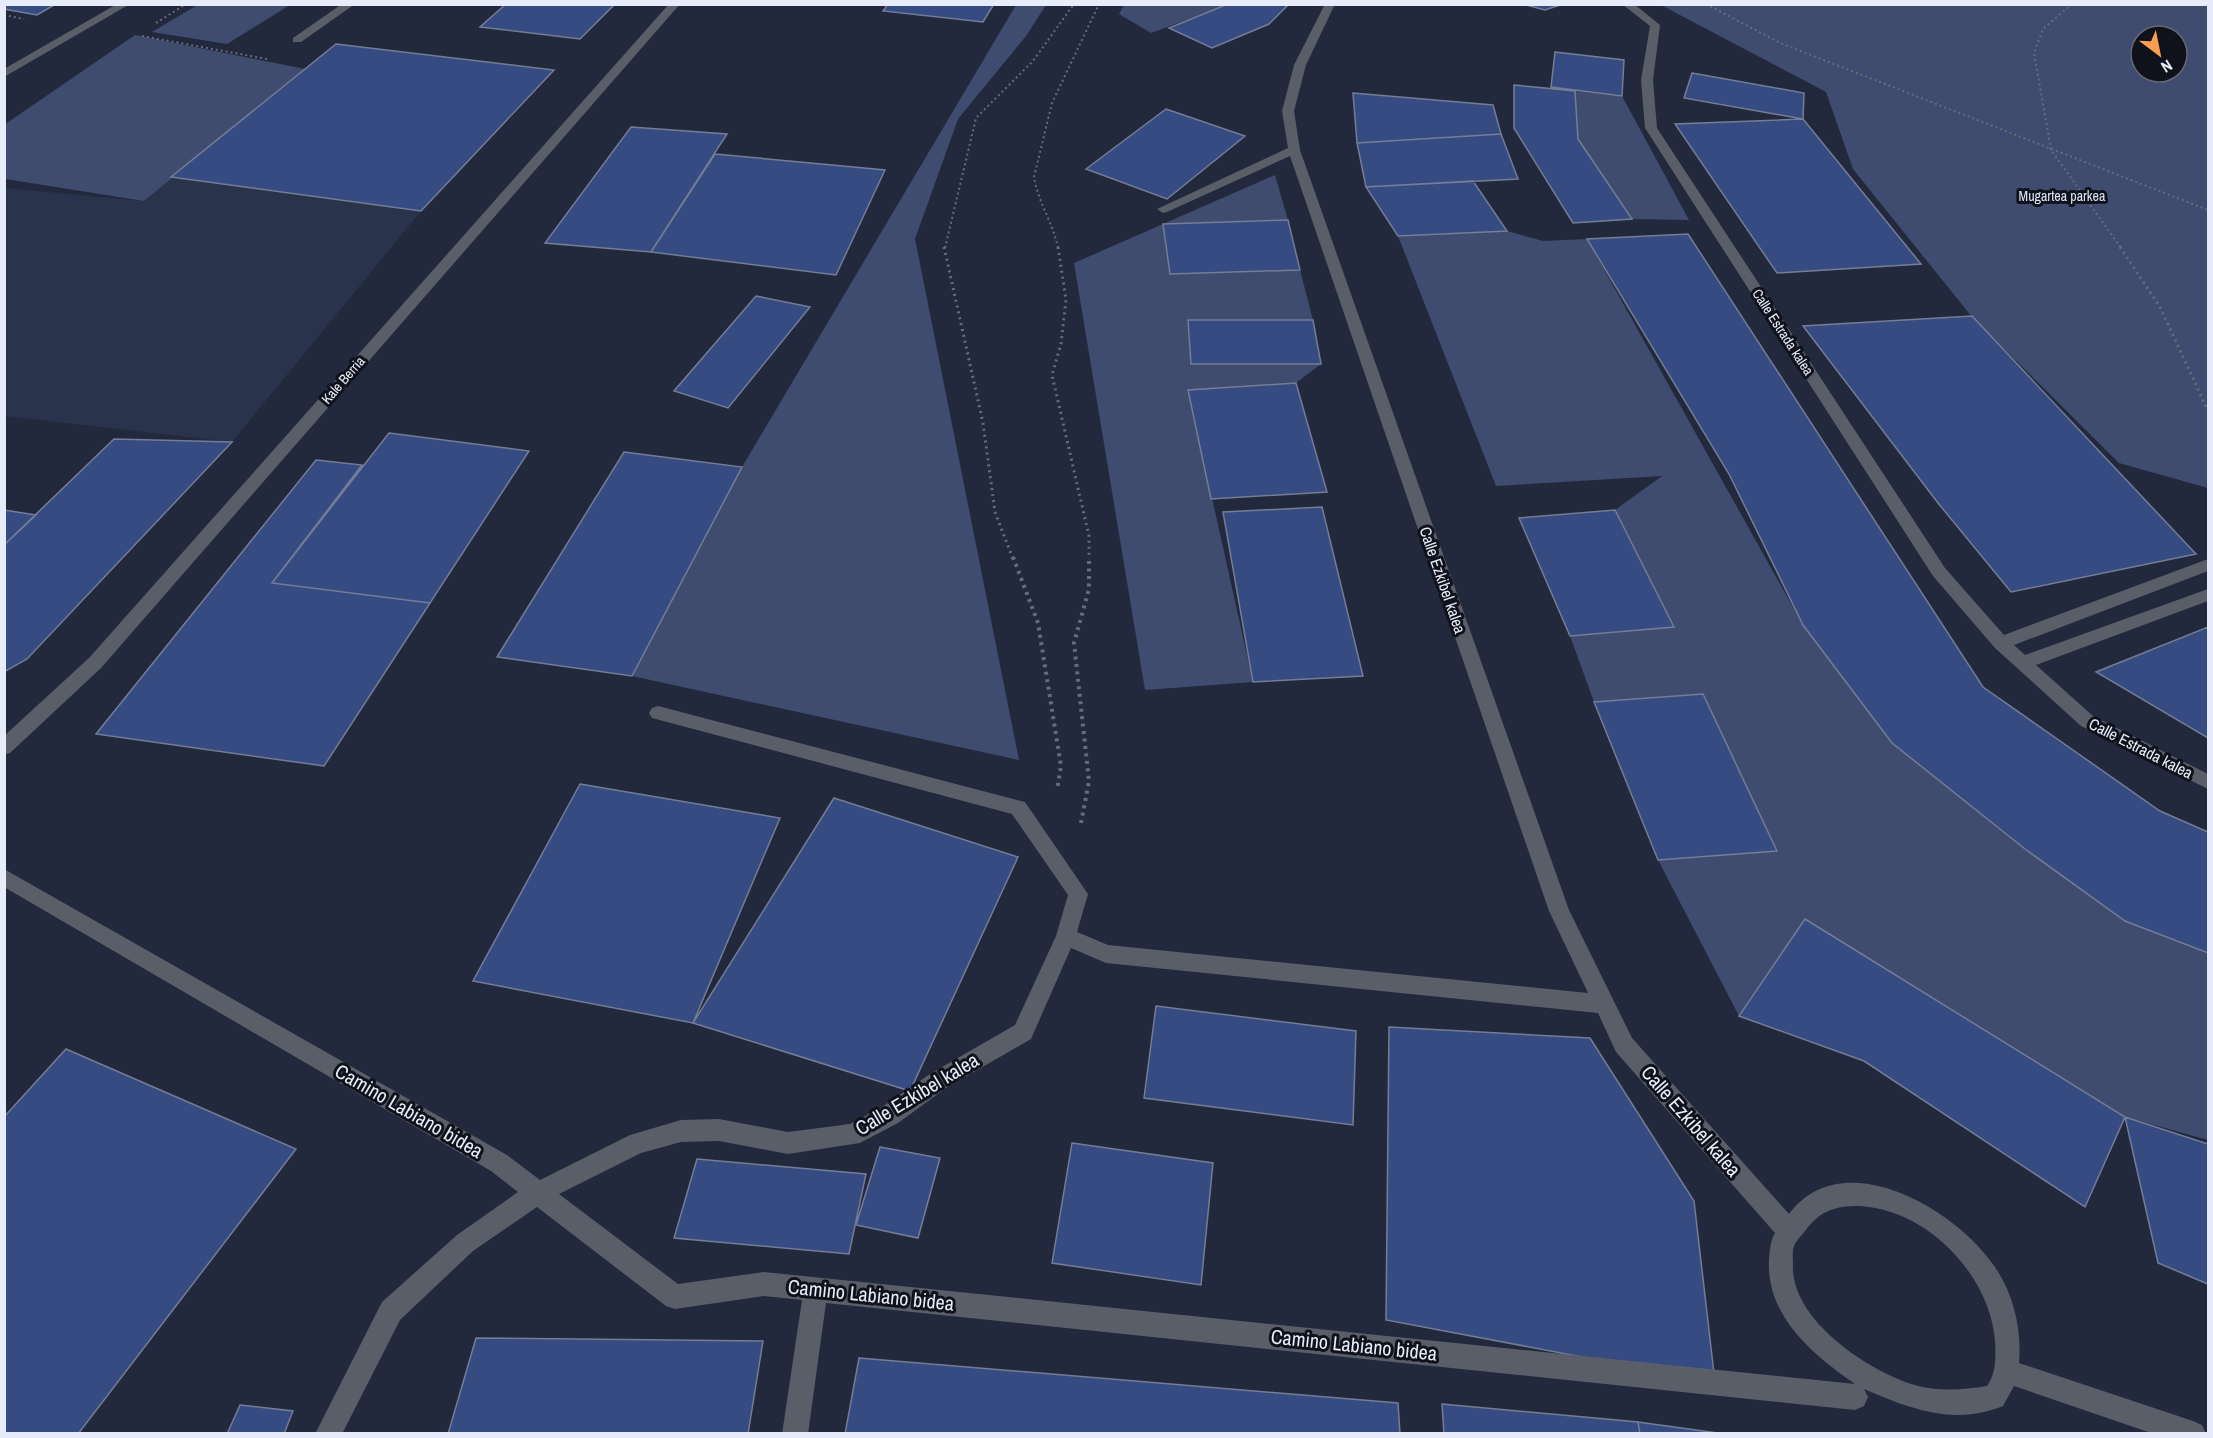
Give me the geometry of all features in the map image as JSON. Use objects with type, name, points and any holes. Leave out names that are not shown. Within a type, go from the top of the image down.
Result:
[{"type":"street","points":[[4,74],[125,4]]},
{"type":"street","points":[[297,40],[350,4]]},
{"type":"street","name":"Kale Berria","points":[[4,748],[94,663],[675,4]]},
{"type":"street","name":"Calle Ezkibel kalea","points":[[1329,4],[1300,65],[1288,111],[1294,150],[1559,911],[1624,1045],[1788,1230]]},
{"type":"street","name":"Calle Estrada kalea","points":[[1627,4],[1655,25],[1647,80],[1651,128],[1939,572],[2001,643],[2087,721],[2208,782]]},
{"type":"street","points":[[1163,208],[1294,150]]},
{"type":"street","points":[[2001,643],[2208,565]]},
{"type":"street","points":[[2022,663],[2208,595]]},
{"type":"street","name":"Calle Ezkibel kalea","points":[[327,1434],[391,1311],[465,1243],[537,1193],[638,1143],[681,1131],[719,1130],[788,1143],[852,1135],[890,1115],[946,1076],[1023,1032],[1066,936],[1078,894],[1018,808],[658,713]]},
{"type":"street","name":"Camino Labiano bidea","points":[[4,877],[499,1163],[675,1297],[764,1284],[1855,1397]]},
{"type":"street","points":[[1066,936],[1106,954],[1605,1004]]},
{"type":"street","points":[[1879,1410],[1855,1397],[1821,1369],[1796,1332],[1781,1295],[1779,1260],[1788,1230],[1808,1208],[1836,1196],[1871,1195],[1908,1207],[1943,1227],[1974,1259],[1997,1295],[2008,1333],[2007,1371],[1996,1395],[1977,1414],[1950,1423],[1919,1422]]},
{"type":"street","points":[[795,1434],[816,1290]]},
{"type":"street","points":[[2007,1371],[2193,1434]]},
{"type":"path","points":[[1074,4],[1033,61],[976,118],[945,244],[983,423],[995,512],[1038,623],[1061,766],[1047,850],[1078,839],[1089,781],[1074,643],[1089,590],[1089,536],[1052,375],[1061,344],[1066,300],[1062,265],[1053,225],[1036,188],[1034,177],[1052,103],[1099,4]]},
{"type":"path","points":[[1706,4],[1780,43],[2208,210]]},
{"type":"path","points":[[2072,4],[2043,29],[2034,53],[2051,150],[2108,228],[2160,307],[2208,411]]},
{"type":"path","points":[[4,15],[81,30],[135,35],[268,59],[297,40]]},
{"type":"shaded area","points":[[171,177],[421,211],[232,442],[5,416],[5,188],[143,201]]},
{"type":"green space","points":[[199,4],[290,5],[227,44],[152,32]]},
{"type":"green space","points":[[1016,5],[1046,5],[1026,36],[958,119],[915,239],[1019,760],[632,676],[742,467]]},
{"type":"green space","points":[[1124,5],[1228,5],[1151,33],[1119,14]]},
{"type":"green space","name":"Mugartea parkea","points":[[1661,5],[2208,5],[2208,488],[2119,463],[1972,317],[1853,169],[1826,92]]},
{"type":"green space","points":[[135,35],[305,69],[144,201],[5,179],[4,125]]},
{"type":"green space","points":[[1575,91],[1622,96],[1689,220],[1632,219],[1578,139]]},
{"type":"green space","points":[[1275,175],[1288,220],[1164,224],[1300,270],[1313,320],[1188,321],[1191,364],[1321,364],[1296,383],[1188,390],[1253,682],[1145,690],[1074,263]]},
{"type":"green space","points":[[1507,231],[1543,241],[1587,239],[1803,625],[1892,743],[2025,849],[2125,920],[2208,953],[2208,1140],[2125,1117],[1805,919],[1739,1016],[1658,860],[1776,851],[1703,694],[1594,702],[1570,636],[1674,627],[1615,510],[1662,476],[1496,486],[1398,236]]},
{"type":"building","points":[[4,4],[56,4],[37,15],[4,9]]},
{"type":"building","points":[[506,4],[615,4],[580,39],[480,27]]},
{"type":"building","points":[[888,4],[994,4],[983,22],[883,11]]},
{"type":"building","points":[[1228,4],[1289,4],[1269,24],[1212,48],[1169,28]]},
{"type":"building","points":[[1522,4],[1563,4],[1545,10]]},
{"type":"building","points":[[336,44],[554,70],[421,211],[171,177]]},
{"type":"building","points":[[1555,52],[1624,60],[1622,96],[1551,87]]},
{"type":"building","points":[[1692,73],[1804,93],[1803,119],[1684,98]]},
{"type":"building","points":[[1514,85],[1575,91],[1578,139],[1632,219],[1573,223],[1514,128]]},
{"type":"building","points":[[1353,93],[1493,105],[1501,134],[1357,143]]},
{"type":"building","points":[[1166,109],[1245,136],[1167,199],[1086,169]]},
{"type":"building","points":[[1803,119],[1921,264],[1777,273],[1675,124]]},
{"type":"building","points":[[631,127],[727,134],[651,252],[545,243]]},
{"type":"building","points":[[1501,134],[1518,179],[1366,187],[1357,143]]},
{"type":"building","points":[[715,154],[885,170],[836,275],[651,252]]},
{"type":"building","points":[[1473,181],[1507,231],[1398,236],[1366,187]]},
{"type":"building","points":[[1288,220],[1300,270],[1170,274],[1163,224]]},
{"type":"building","points":[[1688,234],[1983,687],[2160,811],[2208,832],[2208,953],[2125,921],[2025,849],[1892,743],[1803,625],[1729,474],[1587,239]]},
{"type":"building","points":[[756,296],[810,307],[728,408],[674,391]]},
{"type":"building","points":[[1972,316],[2196,554],[2011,592],[1938,503],[1803,326]]},
{"type":"building","points":[[1188,320],[1313,320],[1321,364],[1191,364]]},
{"type":"building","points":[[1296,383],[1327,492],[1211,499],[1188,390]]},
{"type":"building","points":[[389,433],[529,451],[430,603],[272,583]]},
{"type":"building","points":[[114,439],[232,442],[27,659],[4,672],[4,545]]},
{"type":"building","points":[[624,452],[742,467],[632,676],[497,657]]},
{"type":"building","points":[[316,460],[362,465],[272,583],[430,603],[324,766],[96,734]]},
{"type":"building","points":[[1322,507],[1363,676],[1253,682],[1223,512]]},
{"type":"building","points":[[4,510],[36,515],[4,545]]},
{"type":"building","points":[[1615,510],[1674,627],[1570,636],[1519,518]]},
{"type":"building","points":[[2208,627],[2208,738],[2096,672]]},
{"type":"building","points":[[1703,694],[1777,851],[1658,860],[1594,702]]},
{"type":"building","points":[[580,784],[780,818],[693,1023],[473,981]]},
{"type":"building","points":[[834,798],[1018,857],[910,1091],[693,1023]]},
{"type":"building","points":[[1805,919],[2125,1117],[2085,1207],[1864,1061],[1739,1016]]},
{"type":"building","points":[[1156,1006],[1356,1031],[1353,1125],[1144,1098]]},
{"type":"building","points":[[1389,1027],[1590,1038],[1694,1201],[1715,1382],[1386,1320]]},
{"type":"building","points":[[66,1049],[296,1149],[78,1434],[4,1434],[4,1117]]},
{"type":"building","points":[[2125,1117],[2208,1144],[2208,1284],[2158,1263]]},
{"type":"building","points":[[1072,1143],[1213,1163],[1201,1285],[1052,1263]]},
{"type":"building","points":[[880,1147],[940,1158],[918,1238],[856,1225]]},
{"type":"building","points":[[697,1159],[866,1174],[849,1254],[674,1238]]},
{"type":"building","points":[[476,1338],[763,1341],[748,1434],[448,1434]]},
{"type":"building","points":[[859,1358],[1398,1403],[1400,1434],[845,1434]]},
{"type":"building","points":[[1442,1404],[1638,1422],[1640,1434],[1444,1434]]},
{"type":"building","points":[[240,1405],[293,1411],[284,1434],[227,1434]]},
{"type":"building","points":[[1638,1422],[1725,1434],[1640,1434]]}]
